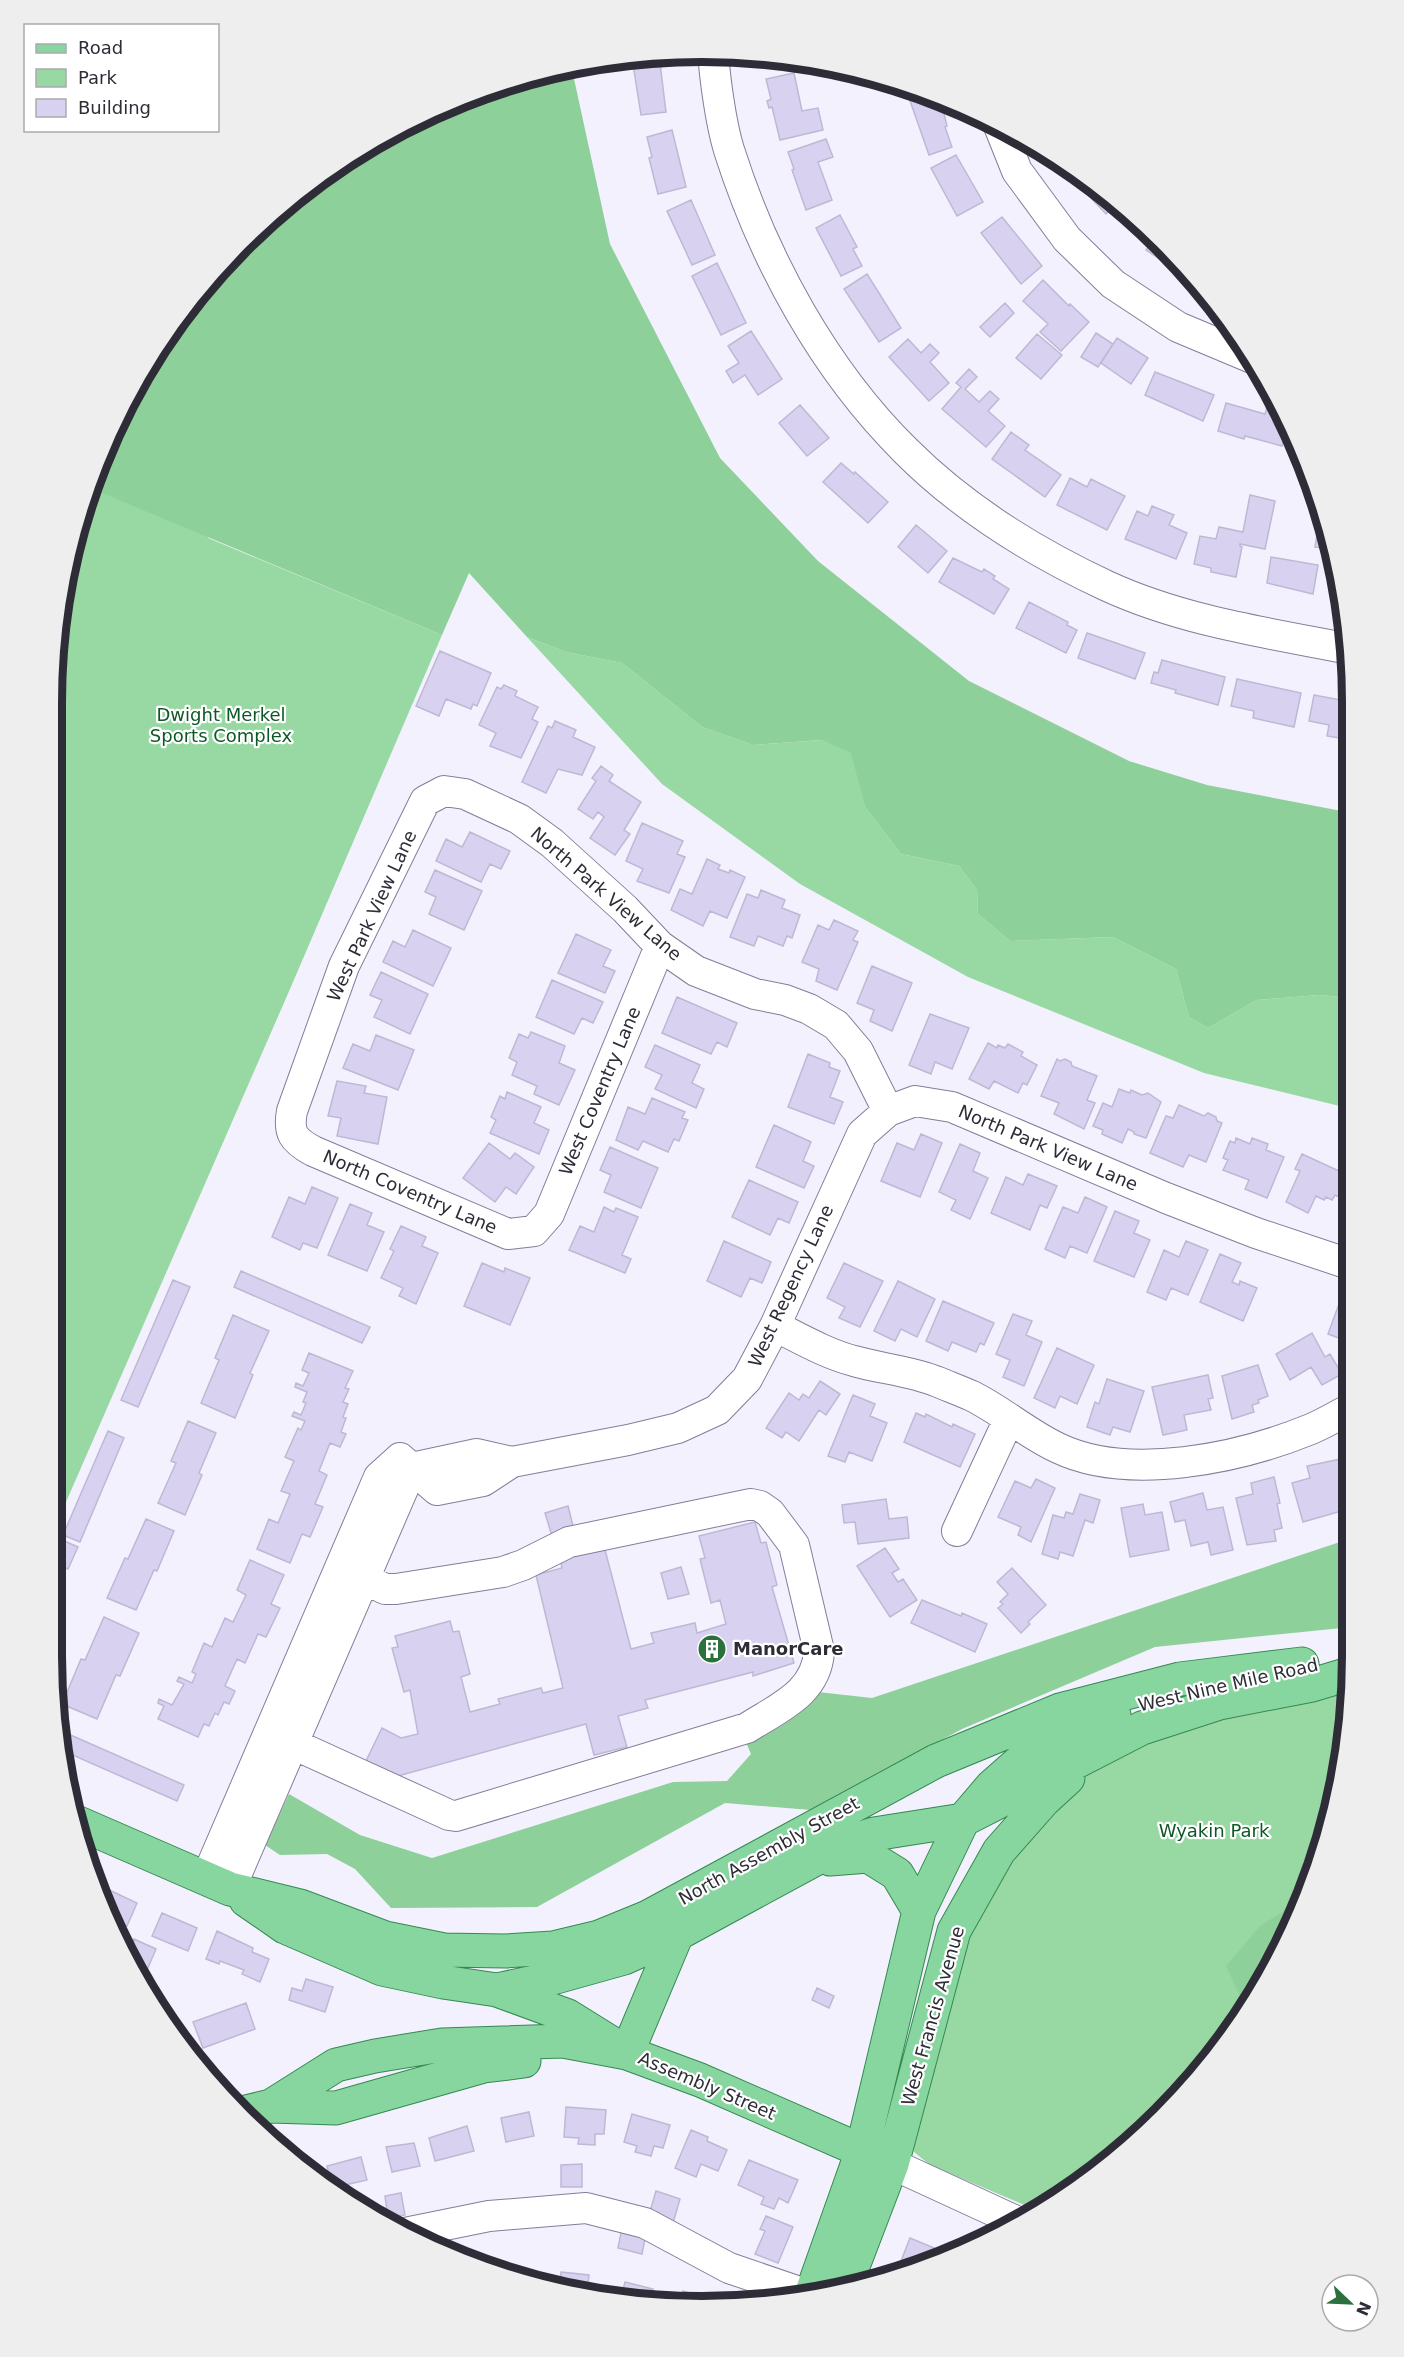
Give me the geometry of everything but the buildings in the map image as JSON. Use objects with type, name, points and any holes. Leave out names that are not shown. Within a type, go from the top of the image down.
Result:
[{"type":"main road","name":"West Nine Mile Road","points":[[963,1820],[993,1786],[1026,1756],[1065,1734],[1150,1700],[1302,1664],[1342,1661]]},
{"type":"main road","name":"North Assembly Street","points":[[84,1826],[218,1884],[300,1906],[385,1938],[444,1950],[505,1951],[553,1948],[600,1937],[648,1917],[936,1761],[1060,1710],[1180,1679],[1302,1664]]},
{"type":"main road","name":"West Nine Mile Road","points":[[1099,1751],[1142,1728],[1219,1703],[1312,1685],[1341,1676]]},
{"type":"main road","name":"North Assembly Street","points":[[218,1884],[285,1927],[382,1969],[443,1982],[497,1990],[549,1979],[624,1958],[677,1934],[843,1844],[874,1834],[963,1820],[1099,1751]]},
{"type":"main road","name":"West Francis Avenue","points":[[848,2278],[892,2164],[954,1931],[999,1851],[1044,1800],[1099,1751]]},
{"type":"main road","name":"West Francis Avenue","points":[[814,2285],[858,2164],[898,2006],[919,1911],[963,1820]]},
{"type":"main road","points":[[814,1860],[868,1856],[897,1874],[919,1911]]},
{"type":"main road","points":[[627,2053],[677,1934]]},
{"type":"main road","points":[[385,1938],[426,1962],[568,2016],[627,2053]]},
{"type":"main road","points":[[258,2109],[336,2065],[442,2045],[563,2041],[627,2053]]},
{"type":"main road","name":"Assembly Street","points":[[627,2053],[700,2080],[786,2119],[858,2164]]},
{"type":"main road","points":[[858,2164],[892,2164]]},
{"type":"street","points":[[714,62],[728,148],[775,267],[806,324],[856,394],[906,451],[964,502],[1028,545],[1108,586],[1216,623],[1340,648]]},
{"type":"street","points":[[1004,138],[1017,171],[1067,239],[1113,284],[1178,327],[1239,353]]},
{"type":"street","name":"North Park View Lane","points":[[425,801],[444,791],[465,794],[519,819],[552,843],[601,887],[660,946],[696,972],[755,994],[809,1009],[836,1025],[858,1051],[888,1111],[915,1101],[952,1107],[1186,1206],[1256,1233],[1342,1262]]},
{"type":"street","name":"West Park View Lane","points":[[292,1135],[289,1125],[292,1111],[344,966],[425,801]]},
{"type":"street","name":"West Coventry Lane","points":[[534,1231],[549,1214],[660,946]]},
{"type":"street","name":"West Regency Lane","points":[[353,1572],[406,1463],[437,1490],[483,1481],[512,1462],[678,1428],[717,1410],[747,1379],[775,1326],[862,1134],[888,1111]]},
{"type":"street","name":"North Coventry Lane","points":[[292,1135],[302,1145],[313,1151],[508,1234],[534,1231]]},
{"type":"street","points":[[775,1326],[820,1349],[853,1361],[936,1381],[972,1396],[1058,1449],[1103,1463],[1152,1464],[1205,1459],[1257,1447],[1311,1429],[1342,1413]]},
{"type":"street","points":[[957,1530],[1009,1419]]},
{"type":"street","points":[[218,1884],[353,1572],[385,1589],[396,1589],[503,1572],[523,1565],[569,1542],[751,1504],[760,1506],[770,1513],[794,1545],[819,1652],[818,1664],[808,1685],[788,1702],[747,1728],[456,1816],[448,1815],[282,1737]]},
{"type":"street","points":[[892,2164],[1008,2217]]},
{"type":"street","points":[[421,2230],[489,2216],[586,2208],[645,2223],[729,2268],[792,2289]]},
{"type":"green space","points":[[573,75],[610,244],[720,458],[818,561],[969,681],[1129,761],[1207,785],[1342,811],[1342,997],[1319,995],[1257,1000],[1208,1028],[1189,1017],[1176,969],[1113,937],[1010,941],[978,914],[977,890],[959,866],[901,854],[865,807],[851,753],[822,740],[753,745],[702,727],[622,663],[566,652],[527,637],[469,573],[442,635],[97,491],[128,419],[169,346],[220,280],[280,220],[346,169],[419,128],[496,95]]},
{"type":"green space","name":"Dwight Merkel Sports Complex","points":[[369,155],[208,538],[442,635],[62,1511],[62,702],[67,618],[83,536],[110,457],[128,419],[169,346],[194,312],[220,280],[280,220],[346,169]]},
{"type":"green space","points":[[527,637],[566,652],[622,663],[702,727],[753,745],[823,740],[852,753],[865,807],[901,854],[959,866],[977,890],[978,914],[1010,941],[1113,937],[1176,969],[1189,1017],[1208,1028],[1257,1000],[1319,995],[1342,997],[1342,1107],[1204,1073],[968,977],[800,884],[662,784]]},
{"type":"green space","points":[[1342,1541],[1342,1628],[1155,1647],[962,1729],[811,1810],[725,1803],[537,1907],[391,1908],[355,1869],[327,1854],[280,1855],[265,1845],[289,1794],[360,1835],[432,1858],[673,1782],[727,1781],[751,1754],[744,1738],[818,1692],[872,1698]]},
{"type":"green space","name":"Wyakin Park","points":[[1341,1693],[1330,1780],[1309,1861],[1276,1938],[1250,1987],[1240,1996],[1243,1999],[1235,2011],[1184,2077],[1155,2108],[1092,2163],[1028,2206],[930,2165],[914,2152],[911,2135],[984,1884],[1071,1783],[1129,1747],[1209,1720]]},
{"type":"green space","points":[[1291,1907],[1243,1999],[1226,1966],[1261,1925]]},
{"type":"place","name":"ManorCare","points":[[712,1649]]}]
